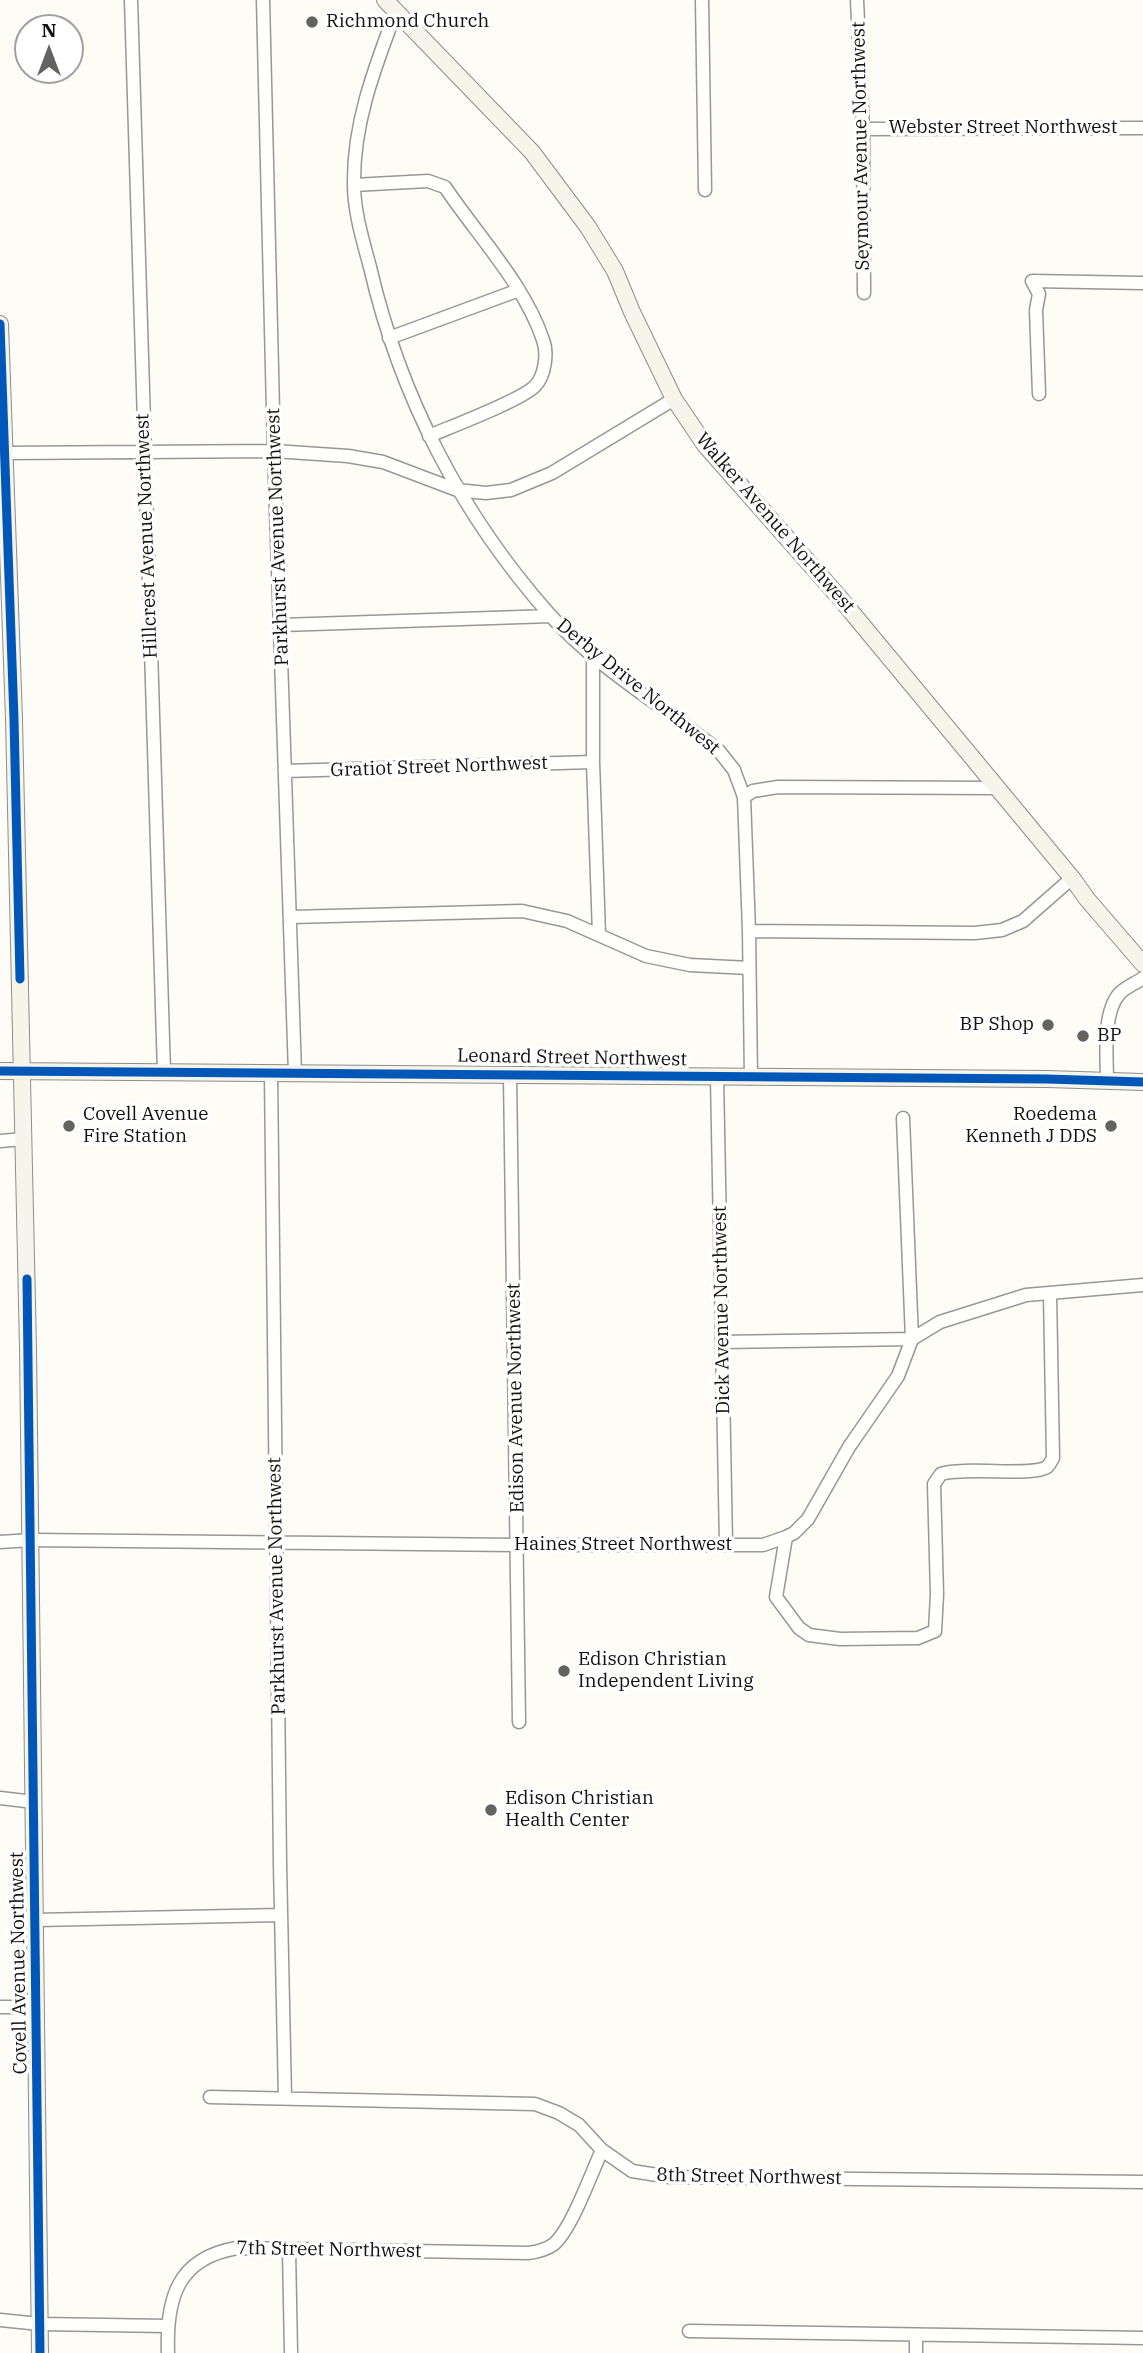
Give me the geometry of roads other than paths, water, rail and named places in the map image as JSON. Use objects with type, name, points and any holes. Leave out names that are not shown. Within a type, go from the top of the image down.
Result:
[{"type":"main road","name":"Walker Avenue Northwest","points":[[391,6],[532,152],[588,227],[615,271],[674,399],[705,445],[839,597],[1143,964]]},
{"type":"main road","name":"Covell Avenue Northwest","points":[[0,324],[3,498],[24,1139],[32,1540],[40,2353]]},
{"type":"main road","name":"Leonard Street Northwest","points":[[0,1071],[1143,1082]]},
{"type":"street","name":"Hillcrest Avenue Northwest","points":[[131,0],[164,1072]]},
{"type":"street","name":"Parkhurst Avenue Northwest","points":[[263,0],[274,451],[282,625],[295,1073]]},
{"type":"street","points":[[702,0],[705,190]]},
{"type":"street","name":"Seymour Avenue Northwest","points":[[857,0],[863,129],[864,293]]},
{"type":"street","name":"Derby Drive Northwest","points":[[391,6],[361,115],[354,185],[362,235],[389,338],[429,436],[457,490],[551,616],[593,655],[719,751],[734,770],[744,797],[750,931],[751,1078]]},
{"type":"street","name":"Webster Street Northwest","points":[[863,129],[1143,128]]},
{"type":"street","points":[[354,185],[428,181],[445,187],[519,290],[544,342],[545,366],[536,386],[519,397],[429,436]]},
{"type":"street","points":[[1039,394],[1036,310],[1039,294],[1031,281],[1143,284]]},
{"type":"street","points":[[389,338],[519,290]]},
{"type":"street","points":[[4,453],[274,451],[348,456],[383,463],[457,490],[486,493],[511,490],[552,473],[674,399]]},
{"type":"street","points":[[282,625],[551,616]]},
{"type":"street","points":[[593,655],[593,762],[599,934]]},
{"type":"street","name":"Gratiot Street Northwest","points":[[285,771],[593,762]]},
{"type":"street","points":[[744,797],[753,791],[778,787],[997,789]]},
{"type":"street","points":[[750,931],[975,933],[1002,930],[1023,921],[1072,878]]},
{"type":"street","points":[[291,917],[522,911],[567,921],[646,956],[690,965],[749,968]]},
{"type":"street","points":[[1107,1081],[1107,1040],[1112,1004],[1121,992],[1143,978]]},
{"type":"street","name":"Parkhurst Avenue Northwest","points":[[271,1073],[285,2098]]},
{"type":"street","name":"Edison Avenue Northwest","points":[[510,1075],[519,1722]]},
{"type":"street","name":"Dick Avenue Northwest","points":[[717,1077],[726,1544]]},
{"type":"street","points":[[903,1118],[912,1339],[898,1376],[849,1447],[808,1519],[786,1538],[776,1597],[799,1628],[809,1635],[840,1639],[918,1638],[935,1631],[937,1594],[934,1484],[941,1475],[952,1471],[1037,1471],[1047,1466],[1053,1458],[1049,1294]]},
{"type":"street","points":[[0,1141],[24,1139]]},
{"type":"street","points":[[722,1342],[912,1339],[940,1322],[1026,1295],[1143,1285]]},
{"type":"street","name":"Haines Street Northwest","points":[[0,1542],[32,1540],[763,1545],[786,1538]]},
{"type":"street","points":[[0,1798],[34,1802]]},
{"type":"street","points":[[36,1920],[281,1916]]},
{"type":"street","points":[[0,2007],[37,2007]]},
{"type":"street","name":"8th Street Northwest","points":[[210,2097],[535,2104],[559,2113],[579,2125],[602,2150],[632,2171],[670,2177],[1143,2182]]},
{"type":"street","name":"7th Street Northwest","points":[[168,2353],[167,2326],[175,2291],[186,2272],[201,2259],[218,2251],[237,2248],[528,2253],[541,2251],[552,2246],[563,2235],[602,2150]]},
{"type":"street","points":[[289,2250],[291,2353]]},
{"type":"street","points":[[0,2320],[40,2324],[167,2326]]},
{"type":"street","points":[[689,2331],[1143,2338]]},
{"type":"street","points":[[916,2336],[916,2353]]},
{"type":"place","name":"Richmond Church","points":[[312,22]]},
{"type":"place","name":"BP Shop","points":[[1048,1025]]},
{"type":"place","name":"BP","points":[[1083,1036]]},
{"type":"place","name":"Covell Avenue Fire Station","points":[[69,1126]]},
{"type":"place","name":"Roedema Kenneth J DDS","points":[[1111,1126]]},
{"type":"place","name":"Edison Christian Independent Living","points":[[564,1671]]},
{"type":"place","name":"Edison Christian Health Center","points":[[491,1810]]}]
